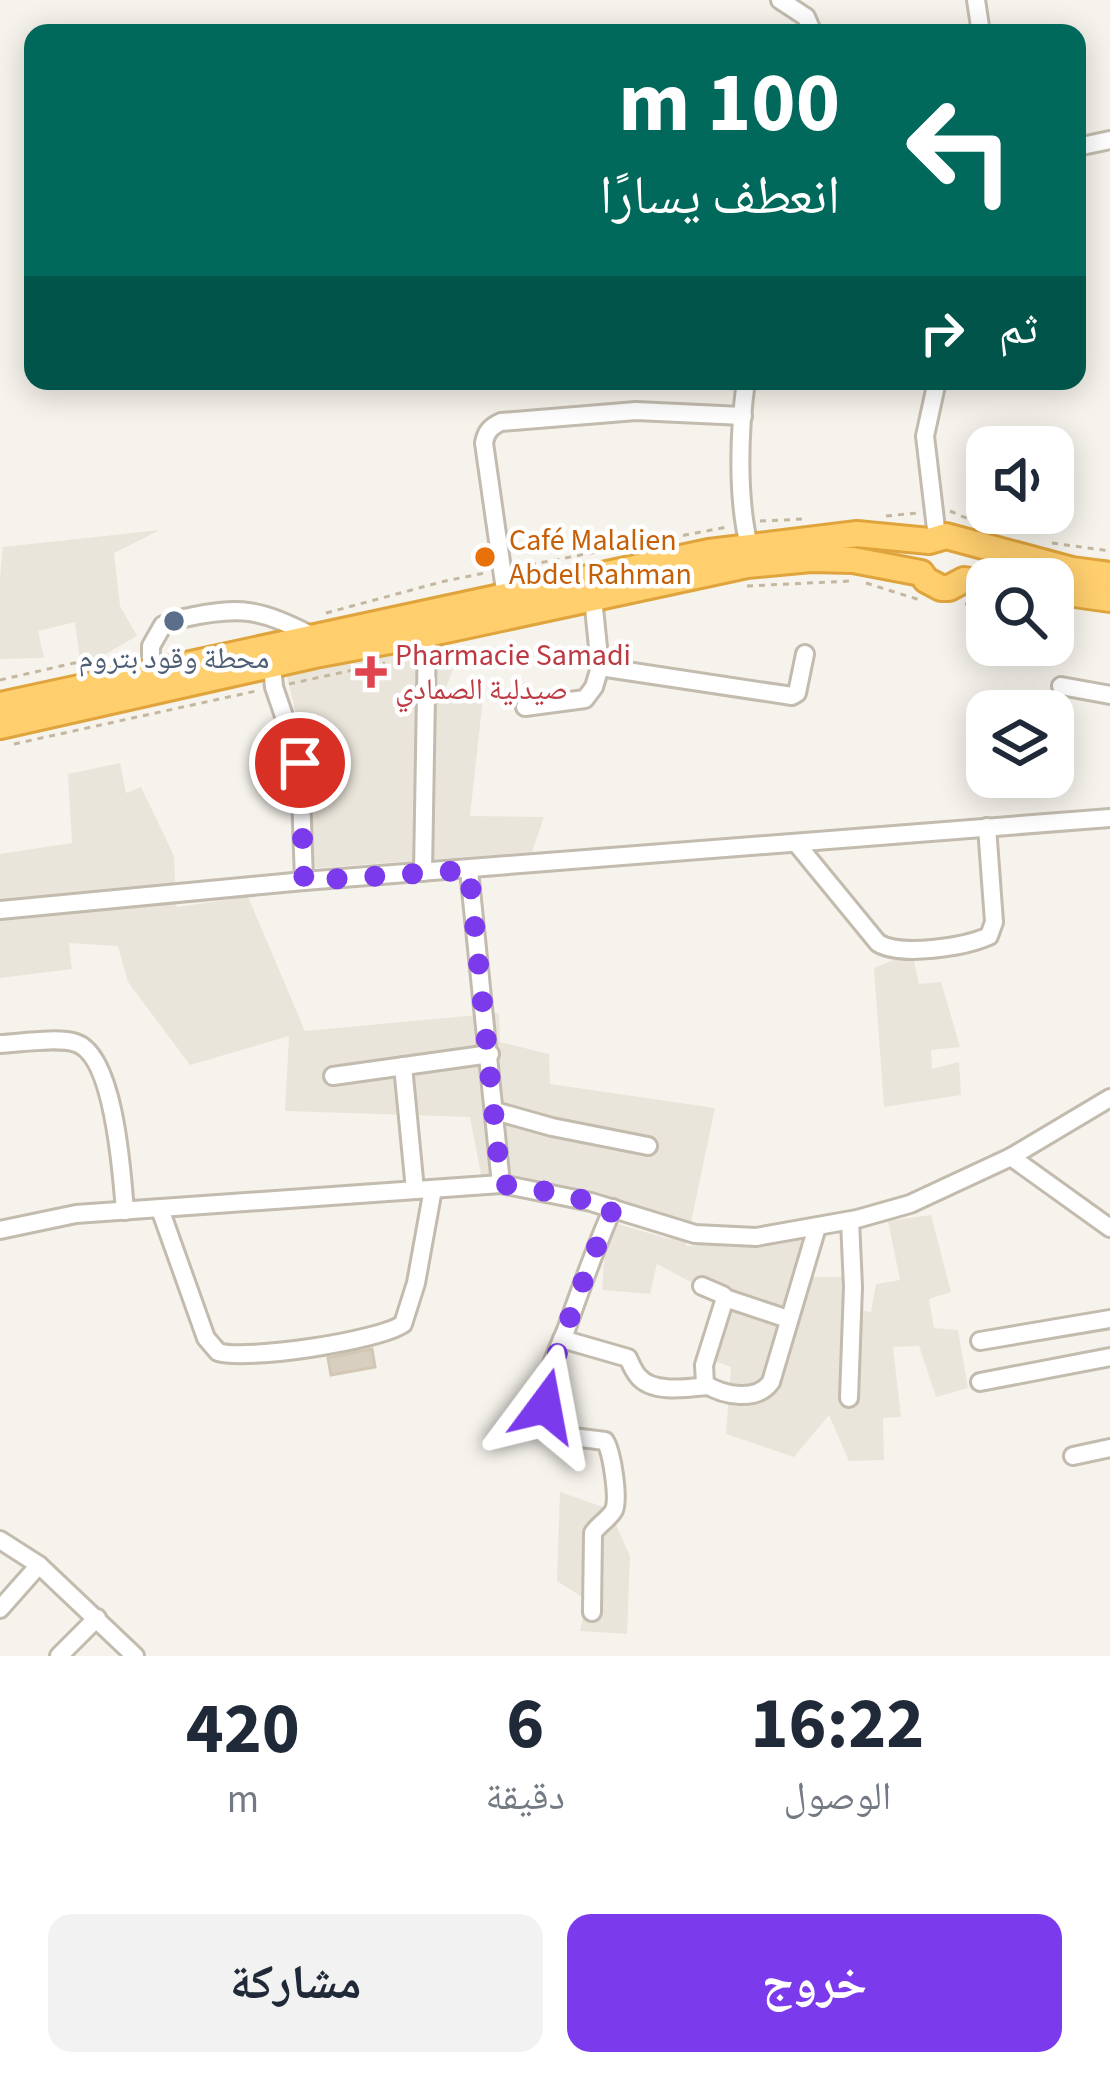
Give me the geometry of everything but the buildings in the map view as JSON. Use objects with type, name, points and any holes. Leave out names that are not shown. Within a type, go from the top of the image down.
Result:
[{"type":"highway","points":[[0,705],[749,546],[857,534],[943,540],[1110,575]]},
{"type":"highway","points":[[921,573],[920,556],[943,540]]},
{"type":"highway","points":[[943,540],[970,558]]},
{"type":"highway","points":[[0,726],[273,676],[427,634],[710,572],[782,561],[853,560],[921,573],[941,588],[966,584]]},
{"type":"highway","points":[[1074,594],[1110,598]]},
{"type":"street","points":[[780,0],[809,24]]},
{"type":"street","points":[[745,390],[743,524],[749,546]]},
{"type":"street","points":[[935,390],[925,436],[943,540]]},
{"type":"street","points":[[506,597],[484,443],[491,427],[501,422],[636,410],[743,416]]},
{"type":"street","points":[[525,707],[585,699],[594,687],[600,667],[593,598]]},
{"type":"street","points":[[184,618],[251,610],[313,637]]},
{"type":"street","points":[[152,674],[151,646],[163,625]]},
{"type":"street","points":[[423,872],[427,634]]},
{"type":"street","points":[[600,667],[792,697],[797,693],[805,654]]},
{"type":"street","points":[[273,676],[300,763],[304,881]]},
{"type":"street","points":[[1061,686],[1110,695]]},
{"type":"street","points":[[0,910],[304,881],[1110,818]]},
{"type":"street","points":[[796,843],[878,943],[890,950],[910,949],[989,936],[994,922],[987,827]]},
{"type":"street","points":[[469,870],[501,1184]]},
{"type":"street","points":[[0,1044],[65,1041],[85,1048],[101,1073],[111,1105],[125,1211]]},
{"type":"street","points":[[333,1076],[490,1054]]},
{"type":"street","points":[[160,1209],[206,1338],[218,1352],[242,1355],[375,1336],[403,1324],[416,1283],[424,1190],[403,1066]]},
{"type":"street","points":[[0,1230],[56,1216],[501,1184],[562,1194],[708,1236],[756,1237],[850,1221],[910,1204],[1011,1157],[1110,1098]]},
{"type":"street","points":[[495,1112],[648,1146]]},
{"type":"street","points":[[1011,1157],[1110,1228]]},
{"type":"street","points":[[592,1612],[593,1533],[615,1506],[611,1454],[605,1441],[552,1432],[545,1406],[547,1380],[613,1208]]},
{"type":"street","points":[[849,1398],[853,1335],[850,1221]]},
{"type":"street","points":[[725,1298],[703,1379],[718,1391],[749,1396],[767,1390],[817,1227]]},
{"type":"street","points":[[702,1286],[788,1319]]},
{"type":"street","points":[[980,1341],[1110,1319]]},
{"type":"street","points":[[562,1339],[628,1358],[645,1383],[679,1389],[708,1386]]},
{"type":"street","points":[[980,1382],[1110,1357]]},
{"type":"street","points":[[1073,1456],[1110,1448]]},
{"type":"street","points":[[0,1540],[38,1565],[135,1656]]},
{"type":"street","points":[[0,1609],[38,1565]]},
{"type":"street","points":[[59,1656],[97,1618]]},
{"type":"path","points":[[735,587],[856,580],[934,604]]},
{"type":"path","points":[[951,604],[966,604]]},
{"type":"path","points":[[0,747],[273,676],[384,663]]},
{"type":"shaded area","points":[[160,530],[114,553],[120,606],[137,636],[81,668],[75,622],[38,631],[44,658],[0,659],[3,547]]},
{"type":"shaded area","points":[[441,640],[453,669],[445,690],[483,697],[470,816],[544,817],[532,852],[304,869],[303,744],[287,676]]},
{"type":"shaded area","points":[[120,763],[126,793],[141,787],[174,856],[176,907],[248,897],[305,1031],[499,1013],[500,1042],[549,1054],[550,1084],[715,1108],[686,1246],[808,1237],[807,1277],[844,1277],[845,1308],[871,1312],[876,1284],[900,1280],[888,1221],[931,1215],[951,1292],[929,1299],[934,1328],[958,1330],[968,1388],[936,1397],[919,1346],[893,1347],[901,1417],[883,1418],[884,1460],[849,1461],[829,1415],[794,1457],[726,1434],[731,1367],[709,1359],[721,1298],[657,1264],[650,1294],[602,1290],[607,1221],[673,1240],[615,1213],[483,1185],[470,1117],[285,1111],[289,1036],[190,1065],[128,982],[118,946],[69,943],[72,969],[0,978],[0,854],[72,843],[68,774]]},
{"type":"shaded area","points":[[912,952],[919,984],[941,982],[960,1047],[931,1050],[932,1069],[959,1062],[961,1095],[884,1107],[874,968]]},
{"type":"shaded area","points":[[560,1492],[609,1509],[630,1556],[627,1634],[580,1631],[587,1600],[557,1581]]},
{"type":"place","name":"Café Malalien Abdel Rahman","points":[[485,557]]},
{"type":"place","name":"محطة وقود بتروم","points":[[174,621]]},
{"type":"place","name":"Pharmacie Samadi صيدلية الصمادي","points":[[371,672]]},
{"type":"route","points":[[300,763],[304,881],[469,870],[501,1184],[613,1208],[557,1349],[545,1406]]}]
